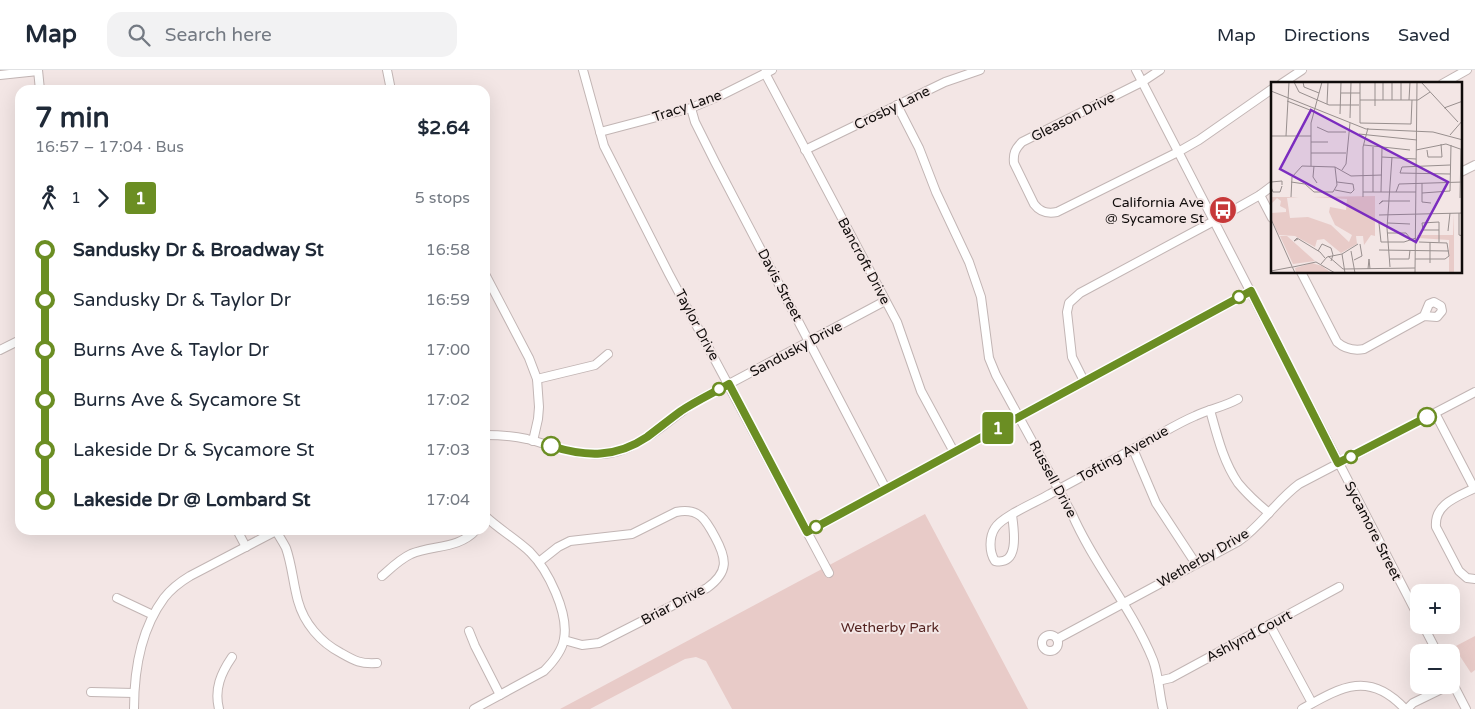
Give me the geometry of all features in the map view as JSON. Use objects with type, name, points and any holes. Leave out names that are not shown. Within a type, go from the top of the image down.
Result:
[{"type":"street","points":[[0,75],[38,70],[40,85]]},
{"type":"street","points":[[387,70],[390,85]]},
{"type":"street","name":"Taylor Drive","points":[[583,70],[604,146],[829,573]]},
{"type":"street","name":"Crosby Lane","points":[[805,150],[945,82],[980,70]]},
{"type":"street","name":"Sycamore Street","points":[[1136,70],[1410,601]]},
{"type":"street","points":[[1142,82],[1160,70]]},
{"type":"street","points":[[1284,82],[1302,70]]},
{"type":"street","points":[[1446,82],[1467,70]]},
{"type":"street","name":"Tracy Lane","points":[[600,132],[690,108],[722,95],[768,72]]},
{"type":"street","name":"Bancroft Drive","points":[[768,72],[805,150],[900,330],[920,391],[954,452]]},
{"type":"street","name":"Gleason Drive","points":[[1142,82],[1022,142],[1017,147],[1014,164],[1034,204],[1042,211],[1057,212],[1178,152]]},
{"type":"street","points":[[1178,152],[1218,128],[1271,91]]},
{"type":"street","name":"Russell Drive","points":[[897,105],[969,262],[981,297],[989,358],[996,375],[1059,489],[1093,556],[1124,603],[1153,660],[1157,671],[1162,709]]},
{"type":"street","name":"Davis Street","points":[[690,108],[711,155],[886,489]]},
{"type":"street","points":[[1462,171],[1475,164]]},
{"type":"street","points":[[1084,381],[1071,353],[1067,312],[1071,299],[1214,221],[1271,187]]},
{"type":"street","points":[[1260,195],[1271,216]]},
{"type":"street","points":[[1305,274],[1336,342],[1349,350],[1364,348],[1424,316]]},
{"type":"street","points":[[490,285],[529,358],[537,379],[539,407],[533,441]]},
{"type":"street","points":[[807,532],[1251,291]]},
{"type":"street","name":"Sandusky Drive","points":[[490,435],[511,436],[580,454],[614,452],[638,443],[682,410],[885,301]]},
{"type":"street","points":[[0,350],[15,342]]},
{"type":"street","points":[[537,379],[595,365],[608,354]]},
{"type":"street","name":"Wetherby Drive","points":[[1057,639],[1247,535],[1283,497],[1299,484],[1475,392]]},
{"type":"street","name":"Tofting Avenue","points":[[1012,515],[1014,533],[1012,553],[1005,561],[995,561],[990,550],[994,529],[1000,522],[1012,515],[1059,489],[1194,416],[1227,406],[1238,399]]},
{"type":"street","points":[[1210,410],[1223,453],[1232,474],[1246,493],[1269,513]]},
{"type":"street","points":[[1435,413],[1475,488],[1444,504],[1438,513],[1435,522],[1436,528],[1459,571],[1467,578],[1475,579]]},
{"type":"street","points":[[1133,449],[1156,503],[1196,564]]},
{"type":"street","name":"Briar Drive","points":[[539,562],[558,547],[570,542],[632,534],[676,512],[683,511],[695,512],[707,522],[725,558],[721,574],[707,588],[600,643],[582,645],[564,640]]},
{"type":"street","points":[[474,709],[544,671],[556,657],[564,640],[564,619],[560,605],[539,562],[530,552],[490,521]]},
{"type":"street","points":[[240,535],[246,547]]},
{"type":"street","points":[[134,709],[134,693],[143,641],[153,615],[164,597],[190,576],[268,535]]},
{"type":"street","points":[[280,535],[288,554],[298,600],[312,629],[326,644],[346,656],[362,664],[377,663]]},
{"type":"street","points":[[382,576],[401,559],[410,554],[458,543],[471,535]]},
{"type":"street","name":"Ashlynd Court","points":[[1158,681],[1171,678],[1339,587]]},
{"type":"street","points":[[117,598],[153,615]]},
{"type":"street","points":[[1270,625],[1312,703]]},
{"type":"street","points":[[469,631],[500,695]]},
{"type":"street","points":[[219,709],[217,688],[232,657]]},
{"type":"street","points":[[1302,709],[1334,691],[1350,686],[1369,686],[1389,694],[1406,709],[1430,694]]},
{"type":"street","points":[[91,692],[134,693]]},
{"type":"street","points":[[1457,694],[1466,709]]},
{"type":"green space","name":"Wetherby Park","points":[[925,514],[1028,709],[732,709],[706,661],[696,657],[685,659],[590,709],[560,709]]},
{"type":"green space","points":[[1475,636],[1475,670],[1471,673],[1460,656],[1460,644]]},
{"type":"bus line","name":"1","points":[[551,446],[580,454],[604,454],[626,448],[647,437],[682,410],[729,384],[807,532],[1251,291],[1338,463],[1427,417]]},
{"type":"place","name":"California Ave @ Sycamore St","points":[[1223,210]]}]
